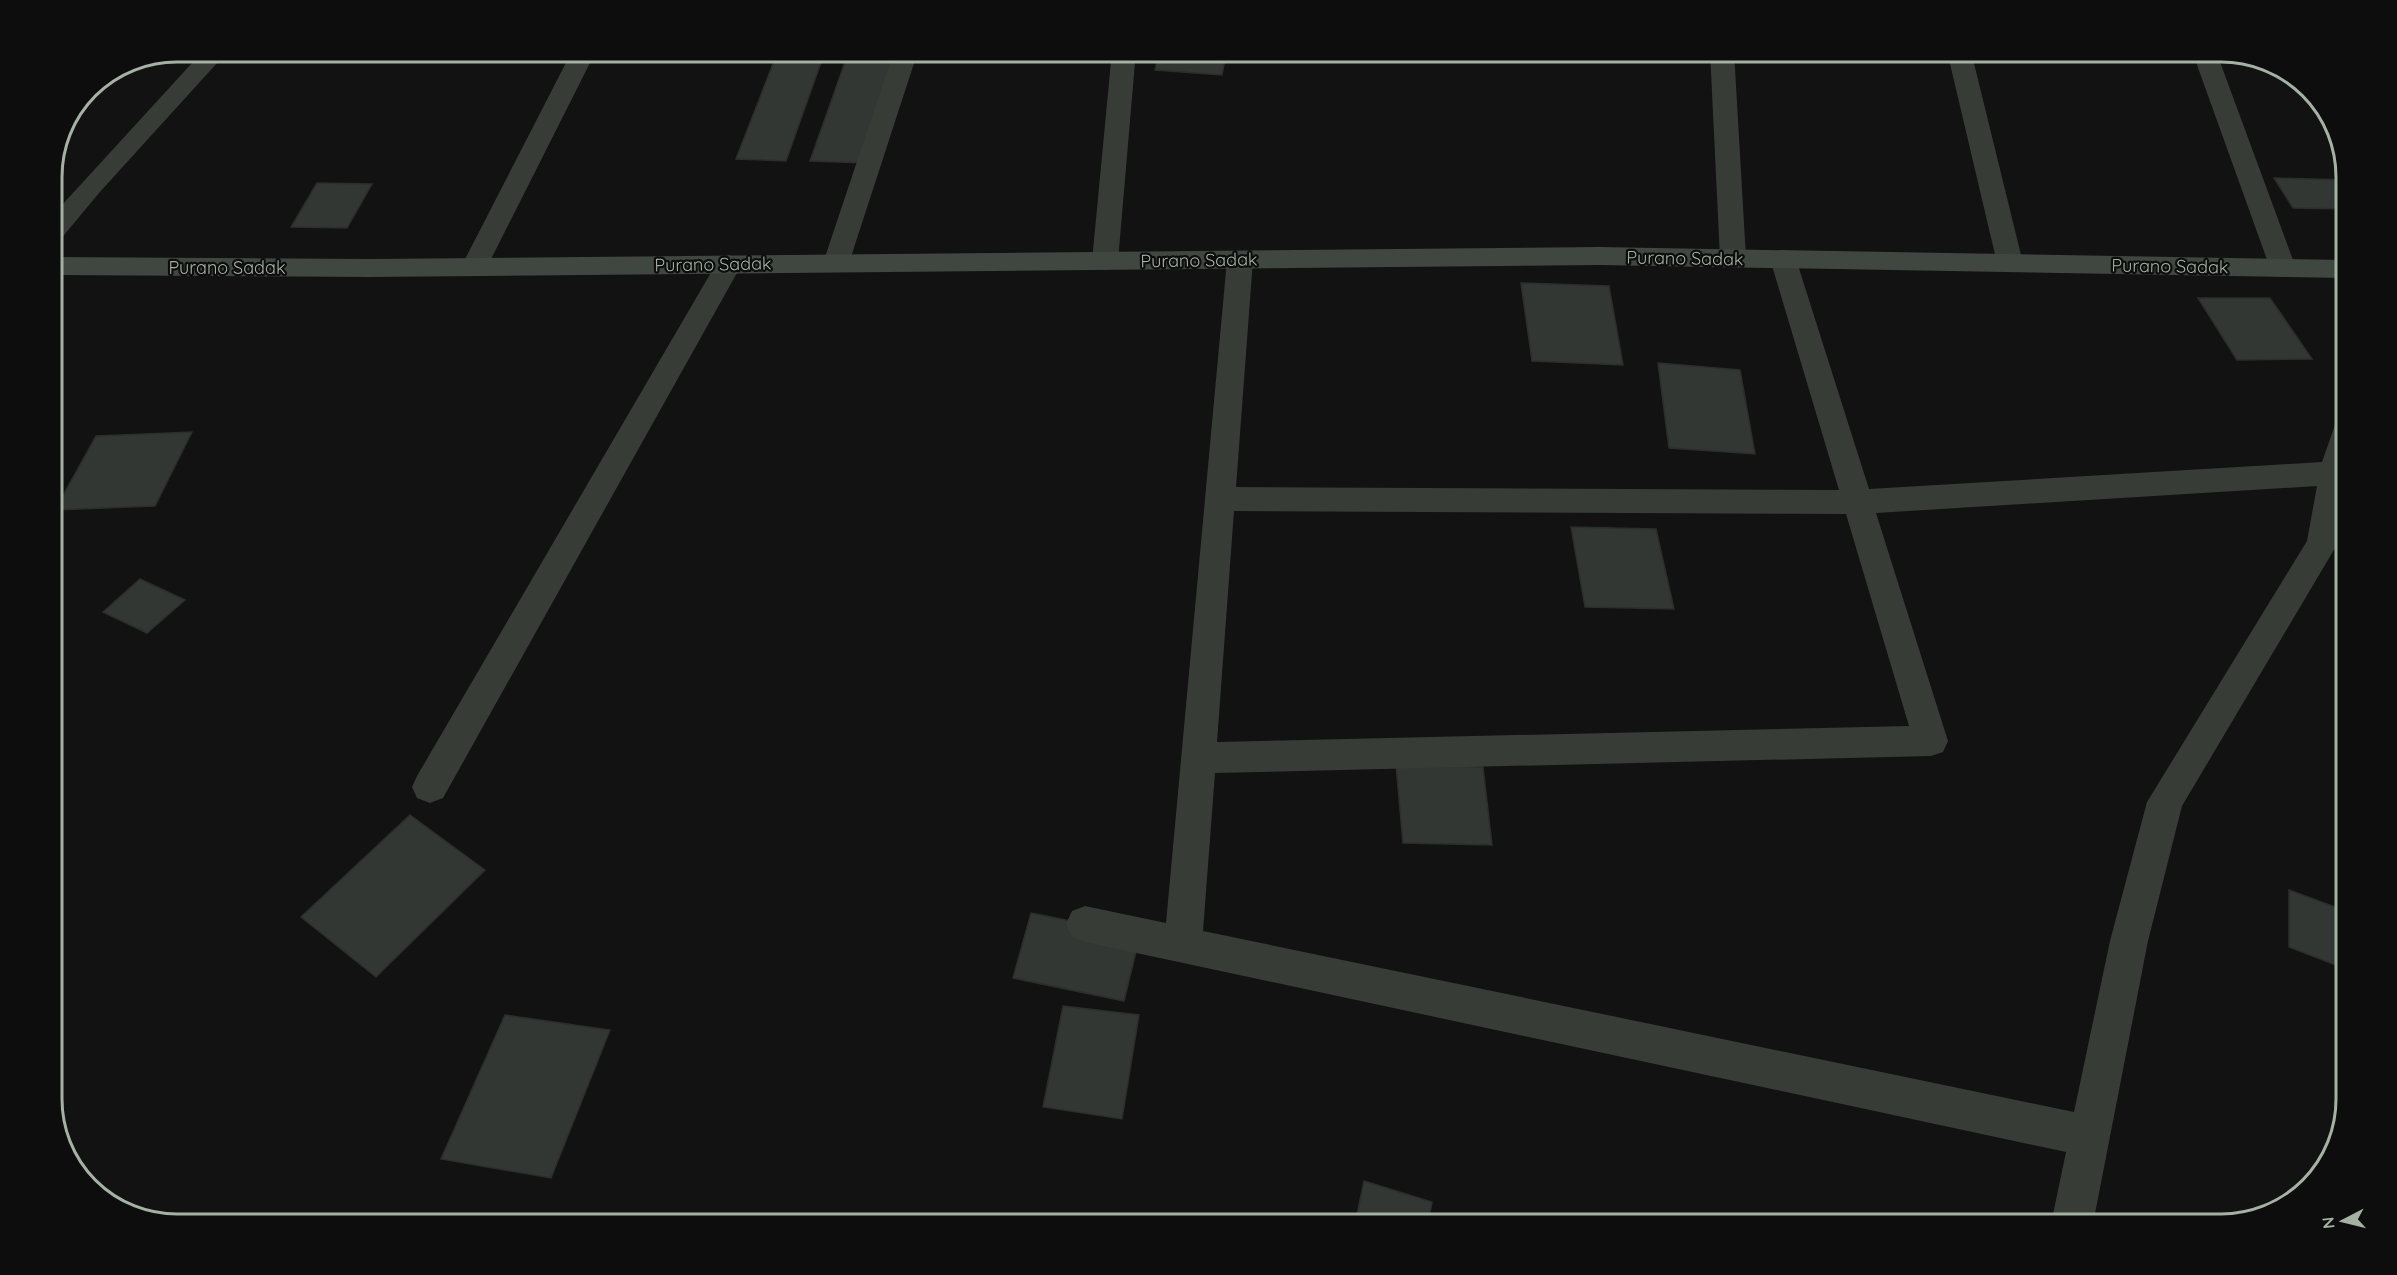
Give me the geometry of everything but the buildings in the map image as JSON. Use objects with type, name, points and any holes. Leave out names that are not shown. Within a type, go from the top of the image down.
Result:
[{"type":"main road","name":"Purano Sadak","points":[[62,266],[474,267],[1600,256],[2335,269]]},
{"type":"street","points":[[62,221],[90,187],[206,62]]},
{"type":"street","points":[[474,267],[578,62]]},
{"type":"street","points":[[836,263],[902,62]]},
{"type":"street","points":[[1105,261],[1123,62]]},
{"type":"street","points":[[1723,62],[1733,258]]},
{"type":"street","points":[[1962,62],[2010,263]]},
{"type":"street","points":[[2208,62],[2283,268]]},
{"type":"street","points":[[1198,758],[1931,741],[1783,259]]},
{"type":"street","points":[[1183,943],[1240,260]]},
{"type":"street","points":[[430,787],[729,264]]},
{"type":"street","points":[[2074,1214],[2129,940],[2165,802],[2334,544],[2335,468]]},
{"type":"street","points":[[1220,499],[1858,502],[2334,473]]},
{"type":"street","points":[[1085,924],[2089,1136]]}]
